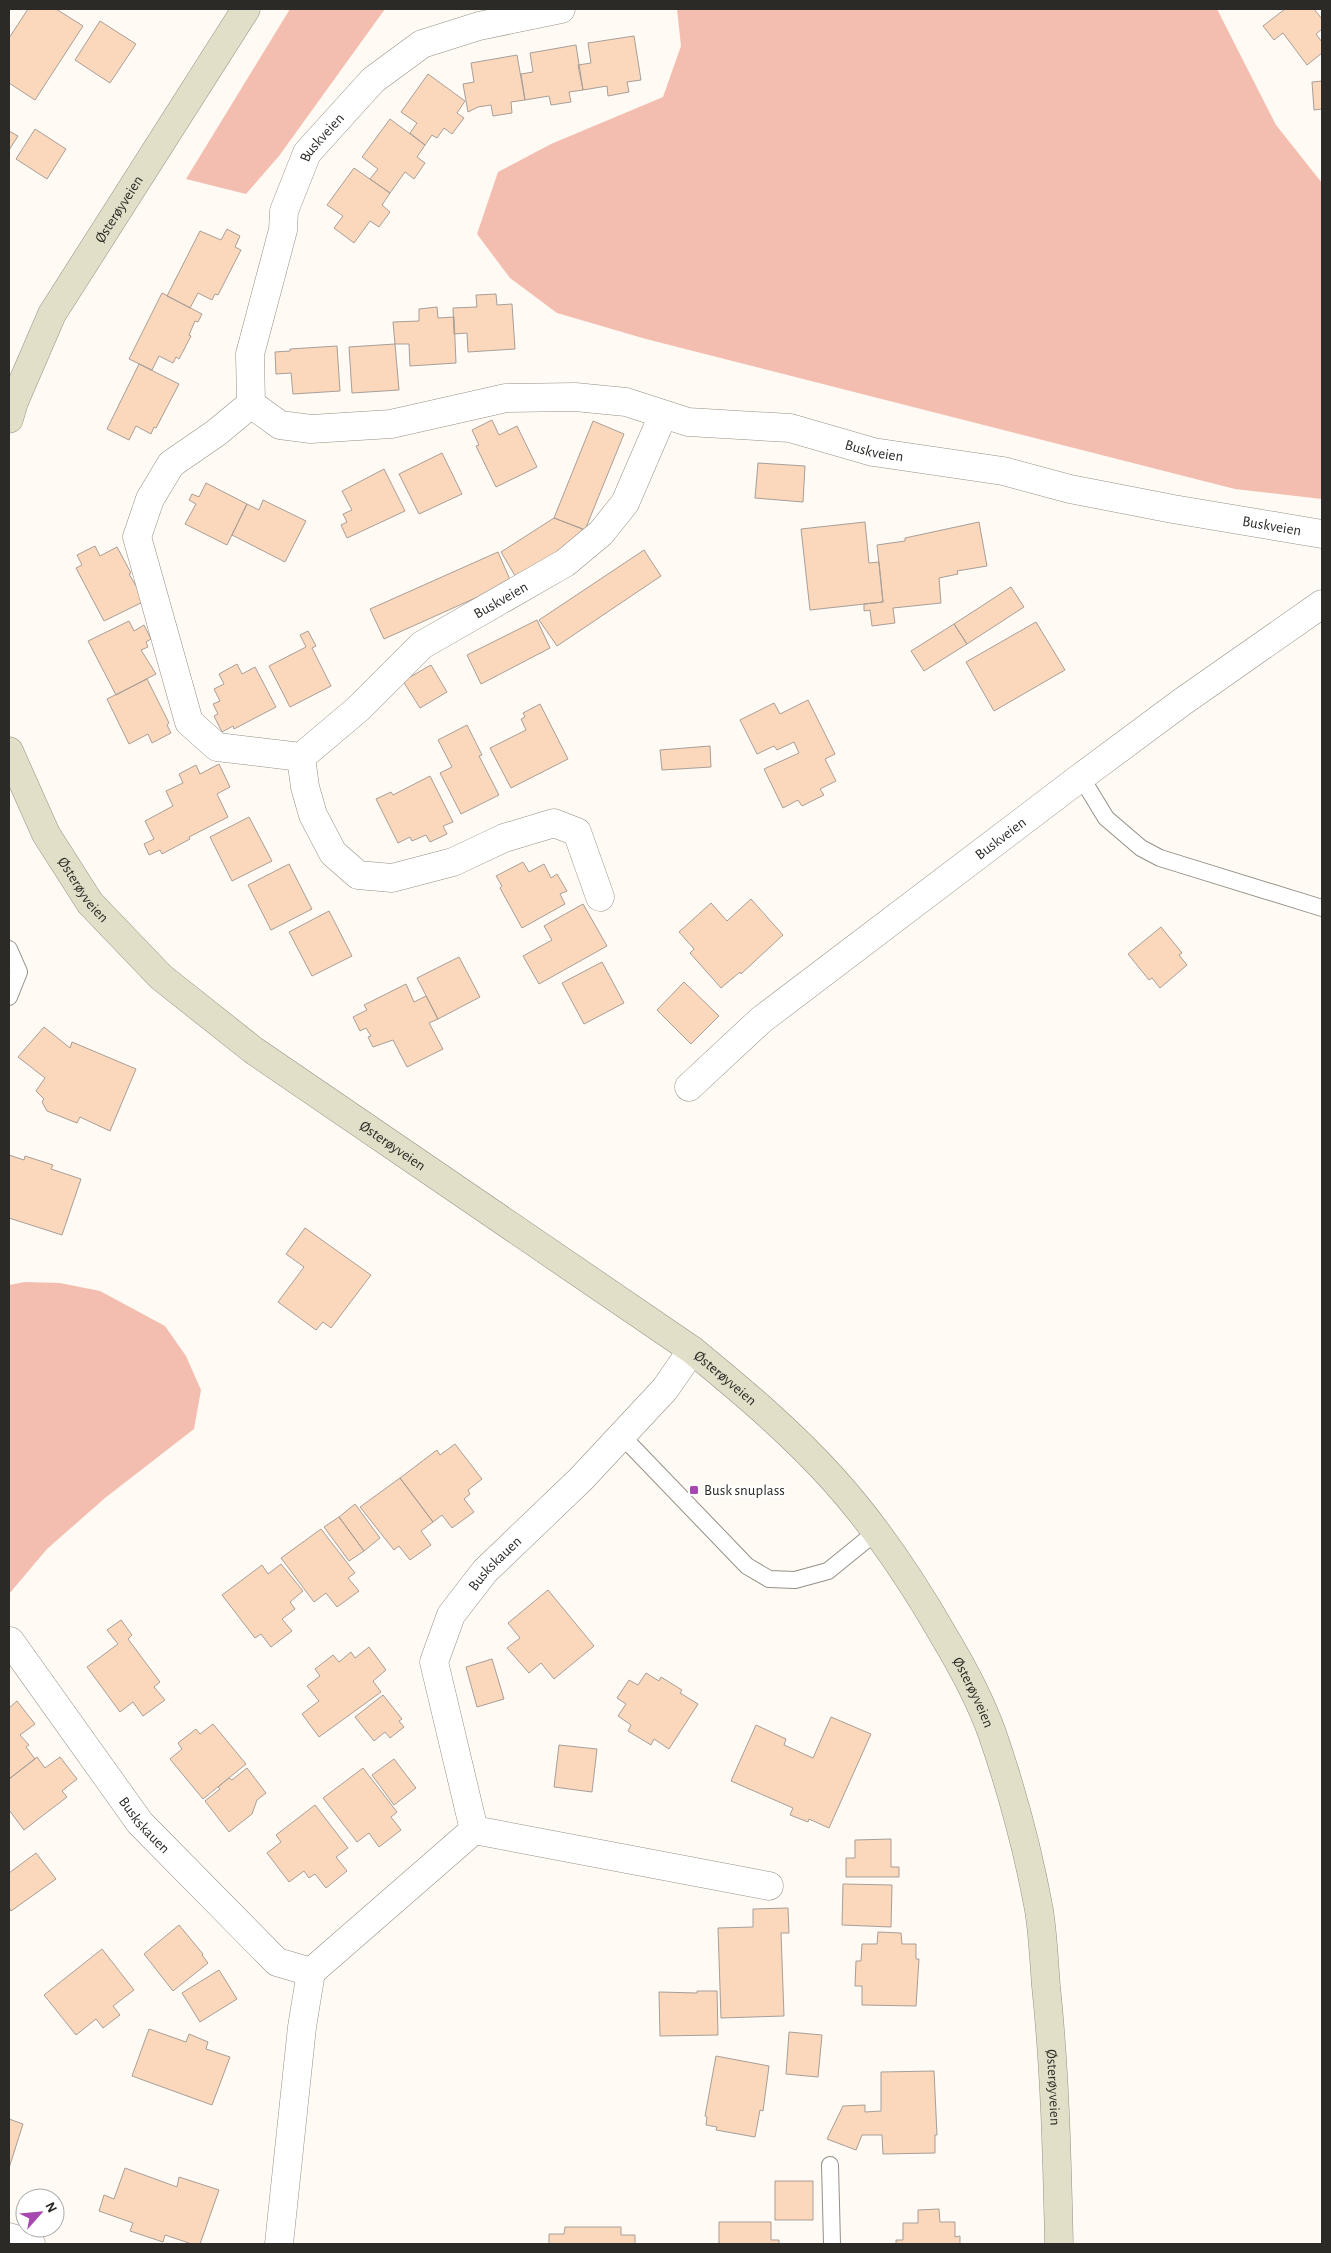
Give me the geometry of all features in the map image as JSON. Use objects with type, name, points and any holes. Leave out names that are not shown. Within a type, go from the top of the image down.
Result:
[{"type":"main road","name":"Østerøyveien","points":[[9,419],[14,402],[52,314],[246,9]]},
{"type":"main road","name":"Østerøyveien","points":[[9,751],[46,834],[90,903],[161,977],[253,1050],[692,1350],[746,1394],[835,1481],[876,1532],[918,1590],[965,1674],[992,1732],[1023,1832],[1039,1912],[1051,2030],[1059,2244]]},
{"type":"street","name":"Buskveien","points":[[561,9],[479,26],[422,44],[373,80],[307,153],[284,211],[282,230],[250,354],[251,404],[280,424],[311,429],[391,424],[506,398],[575,397],[626,402],[688,422],[790,428],[872,452],[1003,471],[1070,488],[1173,509],[1322,534]]},
{"type":"street","points":[[251,404],[216,433],[171,464],[150,499],[137,537],[190,722],[217,747],[301,758],[305,787],[313,815],[334,853],[358,875],[392,878],[453,862],[504,838],[554,823],[577,832],[600,897]]},
{"type":"street","name":"Buskveien","points":[[301,758],[358,709],[422,645],[565,563],[601,533],[625,503],[664,415]]},
{"type":"street","name":"Buskveien","points":[[689,1087],[761,1020],[1182,702],[1322,604]]},
{"type":"street","name":"Buskskauen","points":[[474,1830],[434,1662],[451,1615],[485,1571],[581,1479],[665,1389],[692,1350]]},
{"type":"street","name":"Buskskauen","points":[[10,1641],[140,1823],[277,1962],[311,1972]]},
{"type":"street","points":[[278,2244],[302,2027],[311,1972],[474,1830],[769,1886]]},
{"type":"street","points":[[9,2237],[31,2244]]},
{"type":"lane","points":[[1081,777],[1106,818],[1141,848],[1160,858],[1322,908]]},
{"type":"lane","points":[[9,949],[18,972],[9,997]]},
{"type":"lane","points":[[621,1434],[747,1566],[769,1579],[794,1580],[828,1571],[876,1532]]},
{"type":"lane","points":[[830,2165],[832,2244]]},
{"type":"shaded area","points":[[290,9],[385,9],[279,156],[246,194],[186,179]]},
{"type":"shaded area","points":[[677,9],[1217,9],[1276,125],[1322,183],[1322,499],[1235,489],[646,339],[557,313],[510,278],[477,234],[498,172],[551,144],[663,97],[681,46]]},
{"type":"shaded area","points":[[25,1282],[60,1283],[100,1291],[165,1326],[186,1356],[201,1390],[194,1429],[105,1498],[47,1549],[9,1594],[9,1285]]},
{"type":"building","points":[[28,9],[56,9],[83,26],[35,100],[9,83],[9,38]]},
{"type":"building","points":[[1285,9],[1314,9],[1322,19],[1322,29],[1316,34],[1322,42],[1322,53],[1307,65],[1283,33],[1274,40],[1263,26]]},
{"type":"building","points":[[100,21],[136,44],[110,83],[75,60]]},
{"type":"building","points":[[634,36],[641,80],[627,82],[629,92],[608,96],[607,86],[583,90],[578,65],[591,63],[588,43]]},
{"type":"building","points":[[576,45],[583,90],[569,92],[571,102],[551,105],[549,96],[525,100],[521,74],[533,72],[530,53]]},
{"type":"building","points":[[517,55],[525,100],[511,102],[512,113],[493,116],[491,105],[478,107],[468,112],[463,84],[474,82],[471,63]]},
{"type":"building","points":[[428,74],[465,101],[457,113],[464,118],[452,134],[444,128],[437,138],[432,135],[425,145],[410,133],[417,123],[401,112]]},
{"type":"building","points":[[1322,81],[1322,109],[1314,110],[1312,82]]},
{"type":"building","points":[[390,119],[425,145],[417,157],[425,163],[414,179],[405,172],[390,193],[370,179],[378,169],[362,157]]},
{"type":"building","points":[[35,129],[66,149],[47,179],[16,159]]},
{"type":"building","points":[[9,131],[18,136],[9,150]]},
{"type":"building","points":[[354,168],[390,193],[382,205],[390,212],[379,227],[370,221],[354,243],[334,228],[343,216],[327,205]]},
{"type":"building","points":[[227,229],[240,236],[235,247],[241,250],[218,295],[215,294],[212,300],[198,293],[190,308],[167,296],[200,231],[221,240]]},
{"type":"building","points":[[162,293],[202,314],[198,322],[195,321],[189,335],[191,336],[179,359],[176,357],[173,363],[159,356],[152,370],[129,359]]},
{"type":"building","points":[[496,294],[497,305],[512,304],[515,349],[468,352],[467,333],[454,334],[453,308],[477,307],[476,295]]},
{"type":"building","points":[[437,307],[438,318],[454,317],[456,363],[410,366],[409,344],[395,344],[393,322],[419,321],[419,309]]},
{"type":"building","points":[[395,344],[399,390],[352,393],[349,347]]},
{"type":"building","points":[[337,346],[340,391],[293,394],[291,373],[276,374],[275,352],[290,351],[290,349]]},
{"type":"building","points":[[139,364],[179,384],[151,434],[136,426],[129,440],[107,429]]},
{"type":"building","points":[[492,420],[499,435],[517,426],[537,467],[496,487],[476,446],[479,445],[472,430]]},
{"type":"building","points":[[593,421],[624,434],[585,530],[554,518]]},
{"type":"building","points":[[442,453],[462,494],[419,514],[399,474]]},
{"type":"building","points":[[758,463],[805,466],[803,502],[755,498]]},
{"type":"building","points":[[384,469],[405,511],[347,538],[341,525],[347,522],[343,514],[352,510],[342,491]]},
{"type":"building","points":[[206,483],[247,504],[227,545],[185,524],[196,504],[189,500],[192,494],[199,497]]},
{"type":"building","points":[[263,500],[306,521],[285,562],[232,535],[247,504],[259,510]]},
{"type":"building","points":[[554,518],[583,529],[570,545],[517,579],[501,552]]},
{"type":"building","points":[[865,522],[869,563],[879,562],[883,602],[810,610],[801,529]]},
{"type":"building","points":[[979,522],[987,566],[957,571],[958,574],[939,578],[941,603],[893,608],[895,623],[872,626],[870,610],[864,611],[864,604],[883,602],[877,545],[905,541],[905,538]]},
{"type":"building","points":[[95,546],[100,556],[117,547],[131,573],[129,574],[145,601],[104,621],[76,568],[82,565],[77,555]]},
{"type":"building","points":[[644,550],[661,576],[557,646],[539,620]]},
{"type":"building","points":[[498,552],[511,582],[384,639],[370,609]]},
{"type":"building","points":[[1011,587],[1024,607],[967,644],[954,624]]},
{"type":"building","points":[[537,620],[550,648],[481,684],[467,655]]},
{"type":"building","points":[[129,621],[134,631],[144,625],[151,639],[146,642],[148,647],[141,650],[156,674],[116,695],[88,641]]},
{"type":"building","points":[[1036,622],[1065,670],[994,711],[966,662]]},
{"type":"building","points":[[954,624],[967,644],[924,671],[911,651]]},
{"type":"building","points":[[308,631],[316,646],[312,648],[331,686],[290,707],[269,666],[306,647],[300,635]]},
{"type":"building","points":[[237,664],[242,674],[255,667],[276,707],[234,729],[233,726],[222,732],[214,716],[218,714],[213,704],[220,701],[214,689],[224,684],[219,674]]},
{"type":"building","points":[[431,665],[447,692],[420,708],[403,681]]},
{"type":"building","points":[[147,679],[169,723],[167,725],[171,733],[152,743],[148,734],[129,744],[107,699]]},
{"type":"building","points":[[808,700],[835,754],[825,759],[836,781],[820,789],[824,795],[802,806],[798,800],[783,808],[764,769],[799,753],[794,742],[777,750],[774,746],[757,754],[740,720],[774,703],[780,714]]},
{"type":"building","points":[[540,704],[568,759],[511,788],[490,748],[526,730],[521,719],[525,717],[523,713]]},
{"type":"building","points":[[467,725],[482,755],[479,756],[499,795],[461,814],[440,773],[452,767],[438,740]]},
{"type":"building","points":[[710,746],[711,767],[662,770],[660,750]]},
{"type":"building","points":[[219,764],[230,787],[217,794],[228,817],[189,837],[190,839],[162,854],[160,850],[149,855],[144,844],[154,839],[145,821],[173,806],[166,791],[183,783],[179,774],[196,765],[200,774]]},
{"type":"building","points":[[430,776],[453,822],[443,826],[447,834],[430,842],[426,835],[412,841],[410,837],[398,843],[376,799],[391,792],[393,795]]},
{"type":"building","points":[[249,817],[272,861],[232,881],[210,837]]},
{"type":"building","points":[[523,862],[529,872],[544,864],[551,878],[557,874],[567,891],[560,894],[565,904],[522,928],[500,888],[502,886],[496,876]]},
{"type":"building","points":[[289,864],[312,909],[271,930],[248,885]]},
{"type":"building","points":[[751,899],[783,935],[741,974],[740,972],[721,988],[690,953],[694,949],[679,932],[711,903],[727,921]]},
{"type":"building","points":[[583,904],[607,946],[539,984],[523,956],[552,940],[544,926]]},
{"type":"building","points":[[329,911],[352,956],[312,976],[289,932]]},
{"type":"building","points":[[1161,927],[1182,953],[1179,955],[1187,965],[1160,988],[1152,978],[1149,980],[1128,954]]},
{"type":"building","points":[[459,957],[480,997],[438,1019],[417,978]]},
{"type":"building","points":[[602,962],[624,1003],[584,1024],[562,983]]},
{"type":"building","points":[[684,982],[719,1016],[691,1044],[657,1010]]},
{"type":"building","points":[[406,984],[414,1002],[426,996],[438,1019],[429,1023],[443,1049],[407,1067],[393,1040],[373,1047],[368,1037],[371,1036],[366,1028],[360,1031],[353,1017],[367,1010],[364,1005]]},
{"type":"building","points":[[44,1027],[70,1048],[72,1042],[136,1069],[110,1131],[80,1117],[77,1123],[47,1111],[42,1102],[44,1099],[36,1091],[45,1078],[18,1057]]},
{"type":"building","points":[[9,1155],[24,1160],[25,1156],[53,1165],[51,1169],[81,1179],[62,1235],[9,1218]]},
{"type":"building","points":[[305,1228],[371,1275],[331,1328],[323,1322],[316,1330],[278,1302],[304,1267],[286,1254]]},
{"type":"building","points":[[455,1444],[482,1479],[468,1490],[470,1494],[464,1499],[474,1512],[452,1528],[442,1515],[433,1522],[400,1478],[437,1450],[440,1455]]},
{"type":"building","points":[[400,1478],[433,1522],[421,1531],[431,1545],[410,1560],[399,1546],[394,1550],[360,1507]]},
{"type":"building","points":[[355,1504],[380,1538],[364,1551],[339,1517]]},
{"type":"building","points":[[339,1517],[364,1551],[349,1561],[324,1527]]},
{"type":"building","points":[[321,1529],[355,1573],[348,1578],[359,1591],[337,1607],[326,1593],[314,1602],[281,1558]]},
{"type":"building","points":[[281,1564],[303,1591],[290,1602],[295,1609],[282,1619],[292,1631],[271,1647],[261,1634],[255,1638],[222,1595],[262,1565],[268,1574]]},
{"type":"building","points":[[548,1590],[594,1646],[554,1679],[541,1663],[529,1673],[507,1648],[520,1638],[508,1623]]},
{"type":"building","points":[[121,1620],[132,1635],[128,1639],[160,1682],[154,1687],[165,1700],[143,1716],[133,1702],[120,1712],[87,1667],[118,1644],[107,1630]]},
{"type":"building","points":[[369,1647],[386,1670],[373,1681],[381,1692],[319,1737],[302,1714],[319,1701],[307,1686],[320,1676],[315,1669],[333,1655],[339,1662],[351,1652],[355,1658]]},
{"type":"building","points":[[492,1659],[504,1699],[477,1707],[466,1667]]},
{"type":"building","points":[[646,1673],[659,1681],[661,1677],[682,1690],[680,1693],[698,1704],[669,1749],[654,1739],[651,1745],[628,1731],[631,1725],[618,1716],[626,1704],[617,1698],[629,1680],[638,1685]]},
{"type":"building","points":[[383,1695],[402,1719],[399,1721],[404,1727],[390,1738],[385,1732],[374,1741],[355,1717]]},
{"type":"building","points":[[17,1701],[35,1724],[20,1735],[29,1745],[26,1747],[35,1759],[9,1779],[9,1708]]},
{"type":"building","points":[[831,1717],[871,1734],[829,1828],[809,1819],[808,1822],[790,1815],[793,1808],[731,1781],[756,1725],[786,1739],[784,1745],[813,1758]]},
{"type":"building","points":[[213,1724],[246,1764],[203,1799],[170,1759],[182,1749],[178,1743],[196,1729],[200,1734]]},
{"type":"building","points":[[559,1745],[597,1749],[592,1792],[554,1787]]},
{"type":"building","points":[[37,1757],[45,1768],[60,1757],[77,1779],[62,1791],[67,1797],[24,1830],[9,1810],[9,1779]]},
{"type":"building","points":[[394,1759],[416,1788],[394,1805],[372,1775]]},
{"type":"building","points":[[247,1768],[266,1793],[257,1800],[252,1814],[229,1832],[205,1801],[220,1789],[218,1787],[229,1778],[232,1780]]},
{"type":"building","points":[[363,1768],[397,1812],[391,1817],[401,1830],[379,1847],[369,1833],[357,1842],[323,1798]]},
{"type":"building","points":[[315,1805],[348,1848],[336,1857],[347,1871],[326,1888],[315,1874],[309,1878],[304,1871],[289,1882],[267,1853],[281,1842],[276,1835]]},
{"type":"building","points":[[891,1839],[891,1867],[899,1867],[899,1877],[846,1877],[846,1858],[855,1858],[855,1840]]},
{"type":"building","points":[[36,1853],[56,1879],[11,1911],[9,1907],[9,1873]]},
{"type":"building","points":[[843,1884],[892,1885],[891,1927],[842,1925]]},
{"type":"building","points":[[788,1908],[789,1933],[781,1933],[784,2016],[721,2018],[718,1928],[753,1927],[753,1909]]},
{"type":"building","points":[[179,1925],[208,1963],[173,1991],[144,1954]]},
{"type":"building","points":[[878,1932],[901,1933],[902,1944],[916,1944],[916,1959],[919,1959],[916,2006],[862,2005],[862,1986],[855,1986],[856,1961],[861,1961],[862,1944],[877,1944]]},
{"type":"building","points":[[102,1949],[134,1990],[113,2006],[120,2015],[103,2028],[96,2019],[76,2035],[44,1995]]},
{"type":"building","points":[[219,1970],[237,1999],[200,2022],[182,1993]]},
{"type":"building","points":[[697,1991],[717,1991],[718,2035],[660,2036],[659,1992],[697,1993]]},
{"type":"building","points":[[149,2029],[186,2042],[189,2034],[208,2042],[206,2049],[230,2057],[212,2105],[132,2076]]},
{"type":"building","points":[[789,2032],[822,2035],[818,2077],[786,2074]]},
{"type":"building","points":[[716,2056],[769,2066],[763,2111],[760,2110],[755,2137],[716,2130],[717,2127],[706,2125],[707,2117],[705,2116]]},
{"type":"building","points":[[934,2071],[937,2135],[935,2135],[935,2153],[883,2154],[882,2135],[862,2135],[856,2150],[827,2139],[843,2106],[865,2105],[865,2112],[881,2111],[881,2072]]},
{"type":"building","points":[[9,2119],[23,2124],[9,2168]]},
{"type":"building","points":[[125,2168],[177,2187],[179,2177],[219,2190],[200,2244],[192,2244],[165,2235],[163,2242],[130,2231],[133,2223],[99,2211],[104,2195],[114,2199]]},
{"type":"building","points":[[775,2181],[813,2181],[813,2220],[775,2220]]},
{"type":"building","points":[[939,2209],[940,2222],[955,2222],[955,2237],[960,2236],[960,2244],[896,2244],[896,2240],[903,2240],[903,2223],[918,2223],[918,2210]]},
{"type":"building","points":[[719,2222],[771,2222],[771,2240],[779,2240],[779,2244],[716,2244],[719,2243]]},
{"type":"building","points":[[565,2227],[621,2227],[621,2235],[635,2235],[635,2244],[549,2244],[549,2234],[564,2234]]},
{"type":"place","name":"Busk snuplass","points":[[694,1490]]}]
